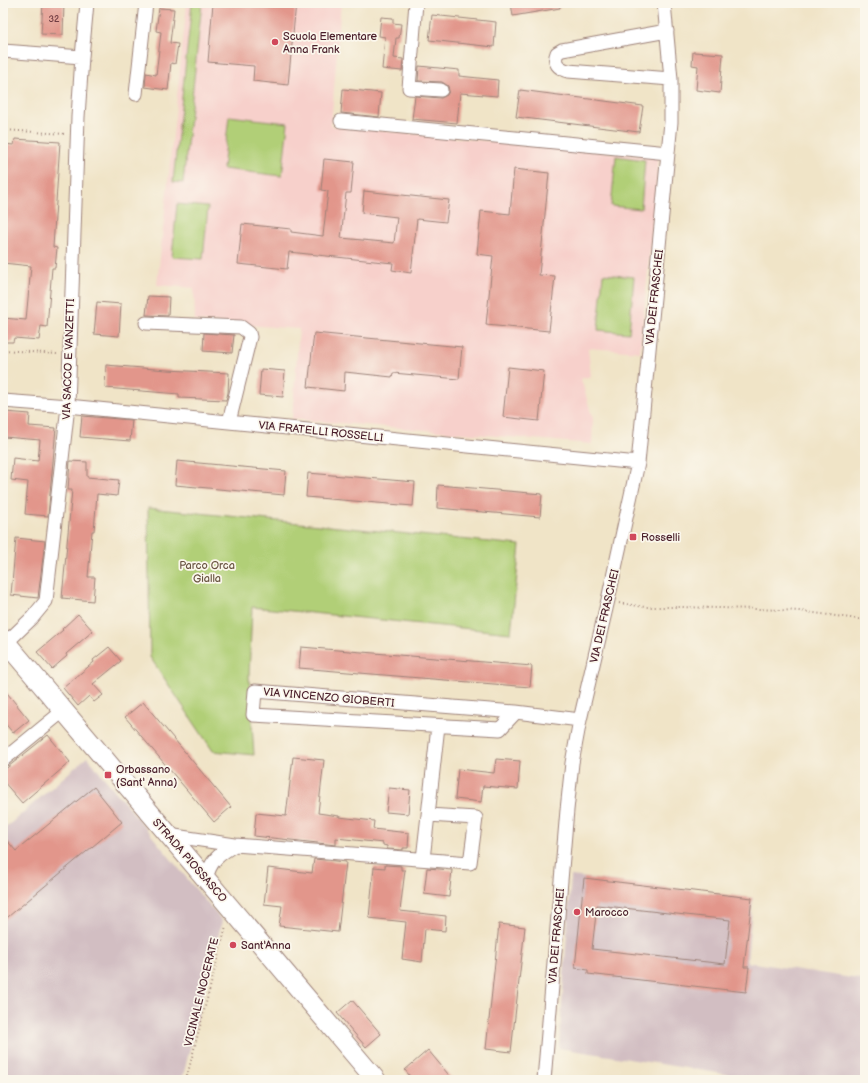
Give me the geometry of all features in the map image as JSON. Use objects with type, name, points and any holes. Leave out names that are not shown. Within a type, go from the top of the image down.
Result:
[{"type":"street","name":"VIA SACCO E VANZETTI","points":[[4,641],[32,618],[46,601],[68,406],[78,117],[87,3]]},
{"type":"street","points":[[136,94],[146,3]]},
{"type":"street","points":[[416,3],[409,88],[441,90]]},
{"type":"street","name":"VIA DEI FRASCHEI","points":[[544,1080],[572,763],[580,720],[638,463],[671,122],[671,79],[668,31],[664,3]]},
{"type":"street","points":[[668,31],[562,50],[557,53],[555,58],[556,64],[560,68],[568,71],[671,79]]},
{"type":"street","points":[[3,51],[82,57]]},
{"type":"street","points":[[341,120],[668,153]]},
{"type":"street","points":[[146,323],[240,327],[249,333],[250,337],[229,422]]},
{"type":"street","name":"VIA FRATELLI ROSSELLI","points":[[3,401],[68,406],[638,463]]},
{"type":"street","name":"STRADA PIOSSASCO","points":[[4,641],[376,1080]]},
{"type":"street","name":"VIA VINCENZO GIOBERTI","points":[[516,712],[500,729],[253,715],[255,691],[516,712],[580,720]]},
{"type":"street","points":[[3,760],[63,711]]},
{"type":"street","points":[[422,859],[438,726]]},
{"type":"street","points":[[168,835],[235,845],[470,863],[476,818],[428,814]]},
{"type":"street","points":[[206,879],[208,870],[214,861],[222,852],[235,845]]},
{"type":"path","points":[[3,130],[66,134],[67,128]]},
{"type":"path","points":[[3,362],[4,350],[58,354],[58,347]]},
{"type":"path","points":[[608,600],[645,607],[800,611],[865,620]]},
{"type":"path","name":"VICINALE NOCERATE","points":[[186,1080],[231,908]]},
{"type":"shaded area","points":[[187,3],[341,3],[331,126],[659,157],[640,352],[588,348],[591,376],[581,379],[593,419],[592,444],[292,419],[299,329],[195,321],[194,288],[157,285]]},
{"type":"shaded area","points":[[87,757],[222,921],[182,1080],[3,1080],[3,830]]},
{"type":"shaded area","points":[[571,876],[753,898],[747,962],[865,980],[865,1080],[762,1080],[559,1048]]},
{"type":"green space","points":[[192,3],[202,3],[183,183],[173,182]]},
{"type":"green space","points":[[229,116],[288,123],[282,176],[223,169]]},
{"type":"green space","points":[[616,156],[645,160],[641,209],[611,206]]},
{"type":"green space","points":[[177,204],[208,207],[203,259],[172,257]]},
{"type":"green space","points":[[603,274],[634,277],[629,333],[598,330]]},
{"type":"green space","name":"Parco Orca Gialla","points":[[148,508],[520,545],[511,633],[252,607],[249,676],[254,755],[213,751],[150,657]]},
{"type":"building","points":[[43,3],[64,3],[63,35],[41,34]]},
{"type":"building","points":[[213,3],[296,3],[288,85],[253,81],[254,66],[208,62]]},
{"type":"building","points":[[511,3],[559,3],[560,8],[513,16]]},
{"type":"building","points":[[159,8],[174,9],[170,43],[178,44],[175,64],[171,63],[168,90],[145,87],[146,73],[156,75],[161,32],[156,31]]},
{"type":"building","points":[[432,15],[496,22],[494,47],[429,40]]},
{"type":"building","points":[[381,17],[393,18],[393,23],[401,24],[399,38],[396,38],[394,58],[403,59],[402,71],[382,69],[385,37],[379,36]]},
{"type":"building","points":[[693,52],[723,54],[720,93],[696,90],[698,66],[692,65]]},
{"type":"building","points":[[419,66],[459,70],[459,76],[498,80],[497,96],[460,93],[457,123],[412,119],[415,96],[441,98],[447,95],[449,91],[448,86],[442,82],[418,81]]},
{"type":"building","points":[[343,89],[381,93],[379,117],[341,113]]},
{"type":"building","points":[[520,90],[643,106],[639,132],[516,117]]},
{"type":"building","points":[[15,139],[60,142],[53,247],[57,248],[55,268],[52,268],[47,327],[41,326],[39,340],[14,338],[13,342],[3,342],[3,318],[26,320],[31,266],[3,263],[3,144],[14,145]]},
{"type":"building","points":[[324,159],[354,162],[351,193],[346,193],[341,238],[394,243],[397,217],[362,213],[364,191],[449,200],[446,222],[417,219],[411,273],[392,270],[393,263],[289,252],[287,269],[238,264],[242,224],[291,229],[291,232],[323,236],[328,191],[321,190]]},
{"type":"building","points":[[514,169],[549,173],[539,275],[555,276],[549,331],[486,325],[493,256],[477,254],[481,211],[510,214]]},
{"type":"building","points":[[148,296],[169,297],[168,316],[146,315]]},
{"type":"building","points":[[97,302],[121,304],[119,336],[94,334]]},
{"type":"building","points":[[204,333],[234,335],[232,353],[203,351]]},
{"type":"building","points":[[314,333],[462,347],[459,379],[393,373],[392,377],[345,372],[344,391],[308,387]]},
{"type":"building","points":[[106,365],[229,373],[228,393],[226,400],[179,398],[179,394],[105,388]]},
{"type":"building","points":[[508,367],[544,371],[539,421],[503,417]]},
{"type":"building","points":[[261,369],[285,371],[283,397],[259,395]]},
{"type":"building","points":[[6,412],[30,414],[29,426],[56,428],[48,516],[25,514],[28,482],[11,480],[13,458],[38,461],[40,440],[4,437]]},
{"type":"building","points":[[82,416],[132,420],[130,441],[80,437]]},
{"type":"building","points":[[70,461],[87,462],[87,477],[119,480],[117,496],[97,494],[88,577],[95,577],[93,601],[62,598],[72,490],[68,490]]},
{"type":"building","points":[[177,461],[286,471],[284,495],[175,485]]},
{"type":"building","points":[[308,473],[415,482],[413,506],[306,497]]},
{"type":"building","points":[[438,485],[542,494],[540,517],[437,508]]},
{"type":"building","points":[[16,538],[45,541],[38,598],[11,595]]},
{"type":"building","points":[[78,614],[93,631],[66,654],[67,656],[52,669],[37,652],[63,630],[62,629]]},
{"type":"building","points":[[109,647],[121,661],[93,684],[103,695],[94,702],[89,696],[78,706],[63,688],[94,662],[93,660]]},
{"type":"building","points":[[301,647],[532,666],[530,687],[299,668]]},
{"type":"building","points":[[3,688],[29,720],[13,733],[3,721]]},
{"type":"building","points":[[143,702],[231,807],[214,822],[125,717]]},
{"type":"building","points":[[48,735],[70,762],[22,803],[3,781],[3,771]]},
{"type":"building","points":[[293,757],[324,760],[318,813],[374,821],[373,829],[409,833],[408,848],[403,848],[403,850],[387,849],[387,846],[383,845],[383,843],[336,838],[336,845],[254,836],[256,813],[286,816]]},
{"type":"building","points":[[496,759],[520,761],[518,789],[483,786],[481,802],[455,799],[458,769],[494,773]]},
{"type":"building","points":[[94,787],[122,822],[3,921],[3,836],[16,851]]},
{"type":"building","points":[[389,788],[410,790],[408,814],[386,812]]},
{"type":"building","points":[[314,859],[346,862],[338,932],[279,926],[282,906],[264,904],[268,868],[312,873]]},
{"type":"building","points":[[385,865],[401,866],[401,870],[405,870],[400,911],[446,916],[445,931],[425,929],[422,962],[402,959],[406,922],[369,918],[374,867],[385,868]]},
{"type":"building","points":[[427,868],[452,870],[449,897],[424,894]]},
{"type":"building","points":[[584,878],[752,898],[744,967],[749,967],[746,992],[588,974],[588,970],[575,968]],"holes":[[[597,905],[730,920],[725,964],[592,949]]]},
{"type":"building","points":[[499,924],[525,927],[511,1052],[486,1049]]},
{"type":"building","points":[[352,1000],[381,1034],[366,1047],[337,1013]]},
{"type":"building","points":[[428,1050],[453,1080],[413,1080],[405,1070]]},
{"type":"place","name":"Scuola Elementare Anna Frank","points":[[275,42]]},
{"type":"place","name":"Rosselli","points":[[633,537]]},
{"type":"place","name":"Orbassano (Sant' Anna)","points":[[108,775]]},
{"type":"place","name":"Marocco","points":[[577,912]]},
{"type":"place","name":"Sant'Anna","points":[[233,945]]}]
